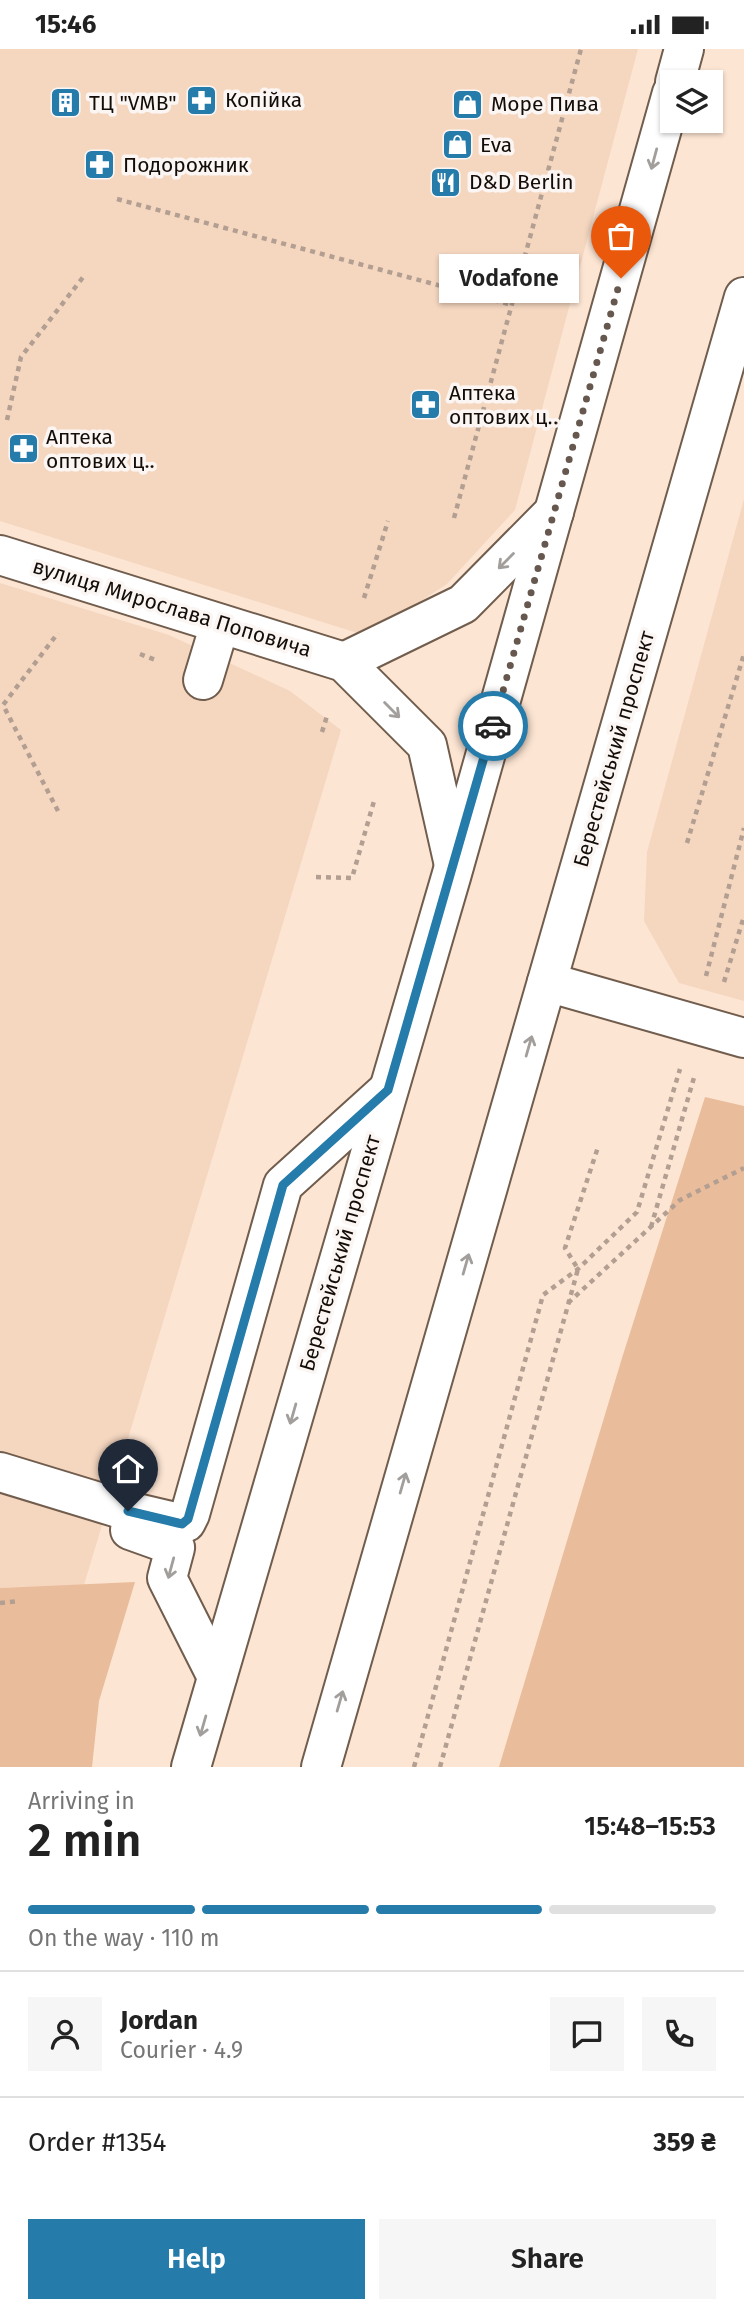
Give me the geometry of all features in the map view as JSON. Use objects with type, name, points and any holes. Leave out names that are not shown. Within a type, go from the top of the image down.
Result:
[{"type":"main road","points":[[678,70],[684,49]]},
{"type":"main road","name":"Берестейський проспект","points":[[191,1767],[454,865],[661,133]]},
{"type":"main road","name":"Берестейський проспект","points":[[321,1767],[744,297]]},
{"type":"main road","points":[[344,662],[463,604],[554,512]]},
{"type":"main road","name":"вулиця Мирослава Поповича","points":[[0,555],[344,662],[427,745],[454,865]]},
{"type":"main road","points":[[203,680],[220,624]]},
{"type":"main road","points":[[547,982],[726,1033]]},
{"type":"main road","points":[[0,1494],[54,1499],[128,1511],[178,1523],[186,1522],[283,1185],[388,1090]]},
{"type":"main road","points":[[0,1472],[54,1499],[173,1546],[175,1555],[167,1578],[217,1677]]},
{"type":"path","points":[[454,517],[581,49]]},
{"type":"path","points":[[117,199],[512,305]]},
{"type":"path","points":[[6,420],[21,357],[84,276]]},
{"type":"path","points":[[362,604],[388,521]]},
{"type":"path","points":[[58,633],[1,704],[58,811]]},
{"type":"path","points":[[687,843],[744,654]]},
{"type":"path","points":[[322,732],[328,711]]},
{"type":"path","points":[[316,877],[352,878],[374,801]]},
{"type":"path","points":[[651,1227],[726,1033],[737,941],[744,916]]},
{"type":"path","points":[[737,941],[744,943]]},
{"type":"path","points":[[440,1767],[578,1269],[565,1248],[598,1147]]},
{"type":"path","points":[[567,1304],[680,1200],[744,1168]]},
{"type":"path","points":[[414,1767],[543,1295],[578,1269]]},
{"type":"path","points":[[0,1603],[19,1601]]},
{"type":"shaded area","points":[[0,49],[638,49],[515,510],[447,584],[367,636],[0,521]]},
{"type":"shaded area","points":[[744,499],[744,1001],[679,983],[644,921],[647,852]]},
{"type":"shaded area","points":[[0,583],[169,635],[290,691],[341,730],[84,1585],[0,1588]]},
{"type":"shaded area","points":[[705,1097],[744,1106],[744,1767],[499,1767],[622,1358]]},
{"type":"shaded area","points":[[135,1582],[99,1701],[92,1767],[0,1767],[0,1588]]},
{"type":"way so far","points":[[493,726],[621,278]]},
{"type":"place","name":"Копійка","points":[[202,100]]},
{"type":"place","name":"ТЦ \"VMB\"","points":[[66,103]]},
{"type":"place","name":"Море Пива","points":[[468,104]]},
{"type":"place","name":"Eva","points":[[457,145]]},
{"type":"place","name":"Подорожник","points":[[100,165]]},
{"type":"place","name":"D&D Berlin","points":[[446,182]]},
{"type":"place","name":"Vodafone","points":[[621,278]]},
{"type":"place","name":"Аптека оптових ц‥","points":[[426,405]]},
{"type":"place","name":"Аптека оптових ц..","points":[[23,449]]},
{"type":"route","points":[[128,1511],[182,1524],[188,1519],[283,1185],[388,1090],[493,726]]}]
